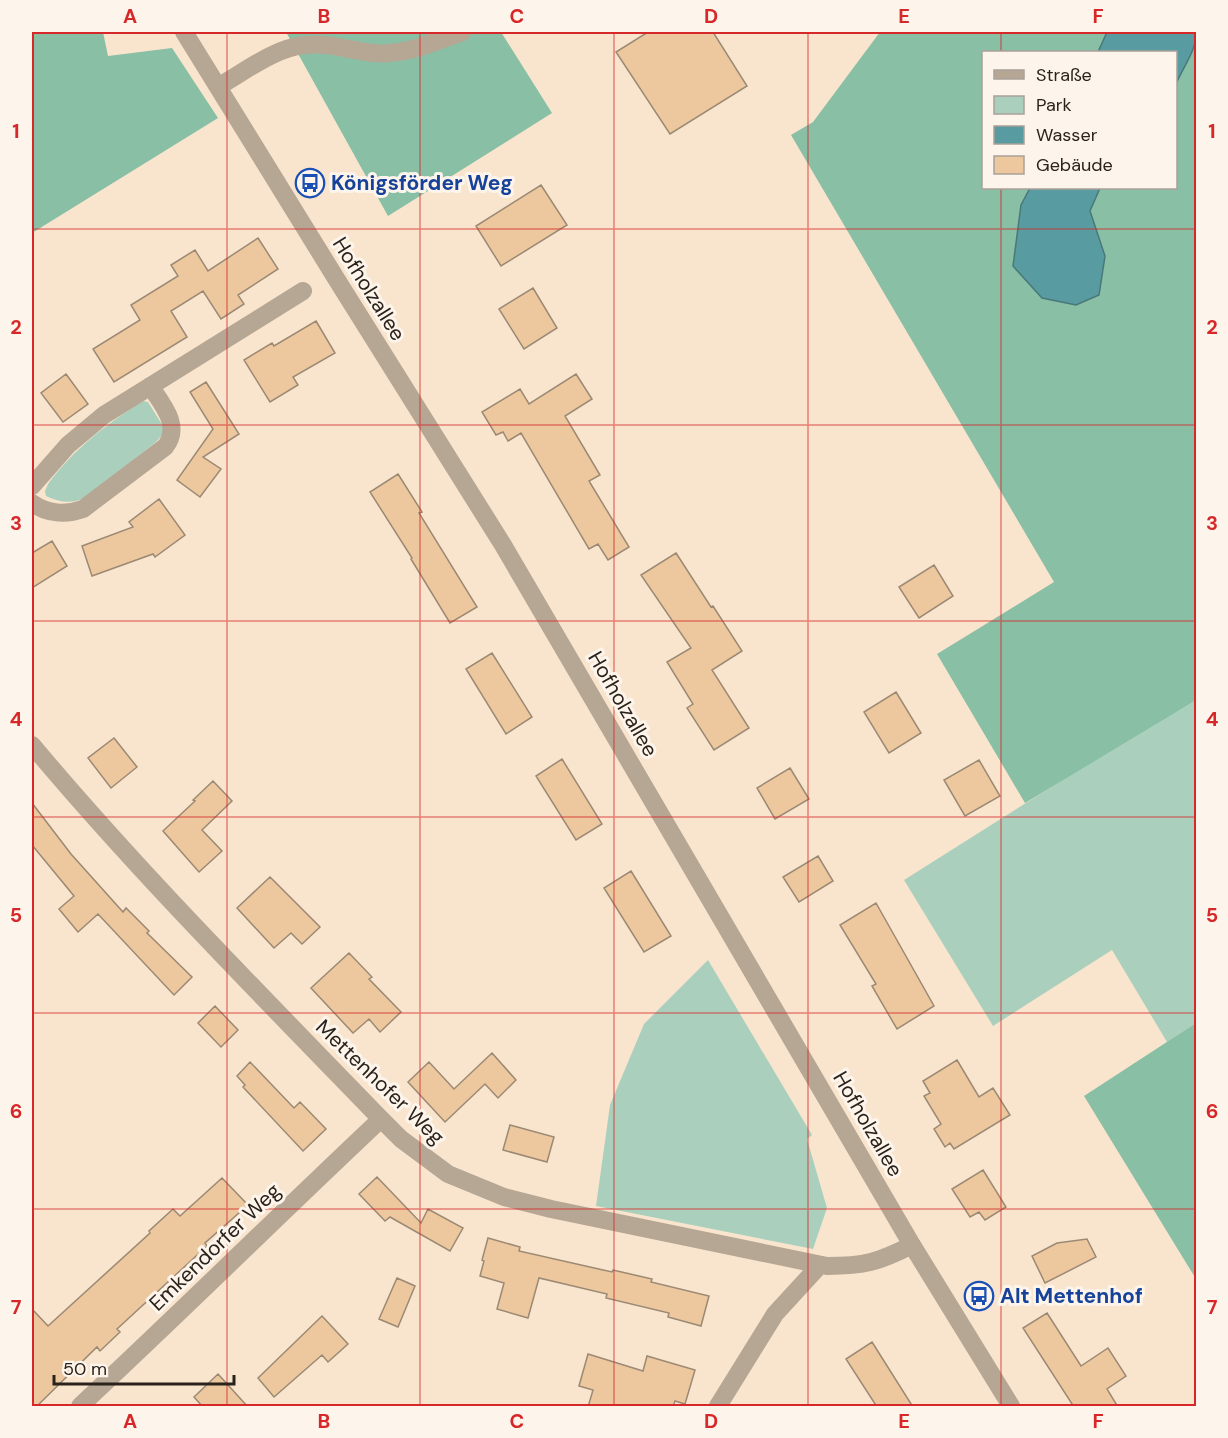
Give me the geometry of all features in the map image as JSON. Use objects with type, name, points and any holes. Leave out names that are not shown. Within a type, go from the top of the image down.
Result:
[{"type":"street","name":"Hofholzallee","points":[[184,32],[342,290],[502,544],[912,1245],[1011,1407]]},
{"type":"street","points":[[219,87],[280,51],[306,45],[326,45],[377,53],[392,53],[429,44],[462,32]]},
{"type":"street","points":[[32,486],[82,431],[303,291]]},
{"type":"street","points":[[32,503],[45,511],[74,513],[83,509],[165,447],[171,437],[172,423],[150,386]]},
{"type":"street","name":"Mettenhofer Weg","points":[[32,745],[147,877],[381,1119],[401,1139],[448,1174],[504,1197],[550,1209],[820,1265],[870,1264],[912,1245]]},
{"type":"street","name":"Emkendorfer Weg","points":[[80,1407],[381,1119]]},
{"type":"street","points":[[718,1407],[775,1314],[820,1265]]},
{"type":"green space","points":[[33,32],[103,32],[108,56],[172,48],[218,118],[32,233]]},
{"type":"green space","points":[[286,32],[501,32],[552,113],[388,216]]},
{"type":"green space","points":[[880,32],[1107,32],[1098,51],[982,51],[982,189],[1029,189],[1021,205],[1105,256],[1090,211],[1100,189],[1177,189],[1177,82],[1189,54],[1196,45],[1196,700],[1025,803],[937,654],[1054,582],[791,135],[813,122]]},
{"type":"green space","points":[[143,401],[148,402],[163,426],[163,434],[156,442],[87,497],[67,502],[46,496],[45,491],[48,484],[80,448]]},
{"type":"green space","points":[[1196,700],[1196,1023],[1167,1042],[1112,950],[993,1026],[904,880],[1121,743]]},
{"type":"green space","points":[[708,960],[812,1135],[807,1139],[827,1208],[813,1249],[596,1206],[610,1105],[644,1024]]},
{"type":"green space","points":[[1196,1023],[1196,1279],[1084,1096]]},
{"type":"water","points":[[1107,32],[1196,32],[1192,52],[1177,82],[1177,51],[1098,51]]},
{"type":"water","points":[[1029,189],[1100,189],[1090,211],[1105,256],[1099,295],[1076,305],[1042,298],[1013,266],[1021,205]]},
{"type":"building","points":[[648,32],[713,32],[747,86],[670,134],[616,52]]},
{"type":"building","points":[[541,185],[567,225],[501,266],[476,226]]},
{"type":"building","points":[[258,238],[278,269],[238,295],[244,304],[221,319],[203,291],[171,311],[187,337],[114,382],[93,349],[140,320],[131,305],[178,276],[171,265],[195,250],[208,271]]},
{"type":"building","points":[[533,288],[557,328],[524,349],[499,309]]},
{"type":"building","points":[[316,321],[335,353],[293,377],[298,385],[270,402],[244,360],[272,343],[274,346]]},
{"type":"building","points":[[66,374],[88,404],[63,422],[41,393]]},
{"type":"building","points":[[576,374],[592,399],[565,416],[600,475],[589,481],[629,547],[608,560],[598,544],[589,549],[521,433],[508,441],[503,432],[496,435],[482,412],[520,389],[529,404]]},
{"type":"building","points":[[206,382],[239,434],[203,457],[221,469],[200,497],[177,480],[213,429],[190,392]]},
{"type":"building","points":[[398,474],[422,512],[419,513],[477,607],[450,623],[370,492]]},
{"type":"building","points":[[159,499],[185,535],[155,557],[153,554],[92,576],[82,546],[133,527],[129,522]]},
{"type":"building","points":[[52,541],[67,566],[32,588],[32,553]]},
{"type":"building","points":[[676,553],[742,651],[712,670],[749,728],[714,750],[687,708],[693,704],[667,662],[691,648],[641,575]]},
{"type":"building","points":[[934,565],[953,596],[919,618],[899,587]]},
{"type":"building","points":[[492,653],[532,717],[506,734],[466,669]]},
{"type":"building","points":[[896,692],[921,733],[889,753],[864,712]]},
{"type":"building","points":[[114,738],[137,767],[111,788],[88,758]]},
{"type":"building","points":[[562,759],[602,824],[576,840],[536,776]]},
{"type":"building","points":[[979,760],[1000,796],[965,816],[944,780]]},
{"type":"building","points":[[790,768],[809,799],[775,819],[757,788]]},
{"type":"building","points":[[213,781],[232,801],[202,830],[222,851],[199,872],[163,831]]},
{"type":"building","points":[[32,803],[71,854],[123,912],[126,908],[149,931],[147,933],[192,977],[174,995],[98,914],[78,932],[59,909],[74,896],[32,845]]},
{"type":"building","points":[[818,856],[833,881],[799,902],[783,877]]},
{"type":"building","points":[[631,871],[671,936],[644,952],[604,888]]},
{"type":"building","points":[[270,877],[320,927],[302,944],[291,933],[274,948],[237,908]]},
{"type":"building","points":[[876,903],[934,1006],[897,1029],[872,986],[876,984],[840,925]]},
{"type":"building","points":[[349,953],[372,977],[369,979],[401,1012],[380,1032],[369,1019],[353,1033],[311,988]]},
{"type":"building","points":[[215,1006],[238,1030],[221,1047],[198,1023]]},
{"type":"building","points":[[492,1053],[516,1080],[498,1098],[485,1084],[445,1122],[408,1082],[429,1062],[454,1089]]},
{"type":"building","points":[[957,1060],[979,1097],[993,1088],[1010,1115],[954,1149],[950,1143],[945,1147],[934,1129],[941,1124],[924,1096],[930,1093],[923,1081]]},
{"type":"building","points":[[250,1062],[294,1108],[300,1102],[326,1129],[303,1151],[243,1087],[245,1085],[237,1076]]},
{"type":"building","points":[[510,1125],[554,1137],[547,1162],[503,1150]]},
{"type":"building","points":[[983,1170],[1006,1207],[985,1220],[979,1212],[970,1217],[952,1189]]},
{"type":"building","points":[[377,1177],[421,1223],[428,1209],[463,1228],[450,1251],[390,1217],[385,1221],[359,1194]]},
{"type":"building","points":[[222,1178],[248,1205],[205,1243],[207,1246],[117,1329],[120,1332],[100,1351],[97,1347],[36,1407],[32,1407],[32,1309],[48,1326],[150,1233],[149,1231],[173,1209],[180,1216]]},
{"type":"building","points":[[488,1238],[520,1247],[519,1251],[652,1279],[651,1282],[709,1296],[701,1326],[668,1317],[669,1313],[606,1298],[607,1294],[539,1278],[528,1318],[497,1309],[504,1283],[480,1276]]},
{"type":"building","points":[[1087,1239],[1096,1257],[1045,1283],[1032,1256],[1057,1243]]},
{"type":"building","points":[[397,1278],[415,1286],[398,1327],[379,1319]]},
{"type":"building","points":[[1047,1313],[1081,1366],[1108,1348],[1126,1376],[1107,1389],[1118,1407],[1074,1407],[1023,1328]]},
{"type":"building","points":[[322,1316],[348,1344],[328,1362],[322,1355],[274,1397],[258,1378]]},
{"type":"building","points":[[872,1342],[913,1407],[877,1407],[846,1359]]},
{"type":"building","points":[[588,1354],[643,1371],[647,1356],[695,1370],[685,1404],[675,1401],[673,1407],[588,1407],[593,1390],[579,1386]]},
{"type":"building","points":[[218,1374],[248,1407],[203,1407],[194,1397]]},
{"type":"place","name":"Königsförder Weg","points":[[310,183]]},
{"type":"place","name":"Alt Mettenhof","points":[[979,1296]]}]
